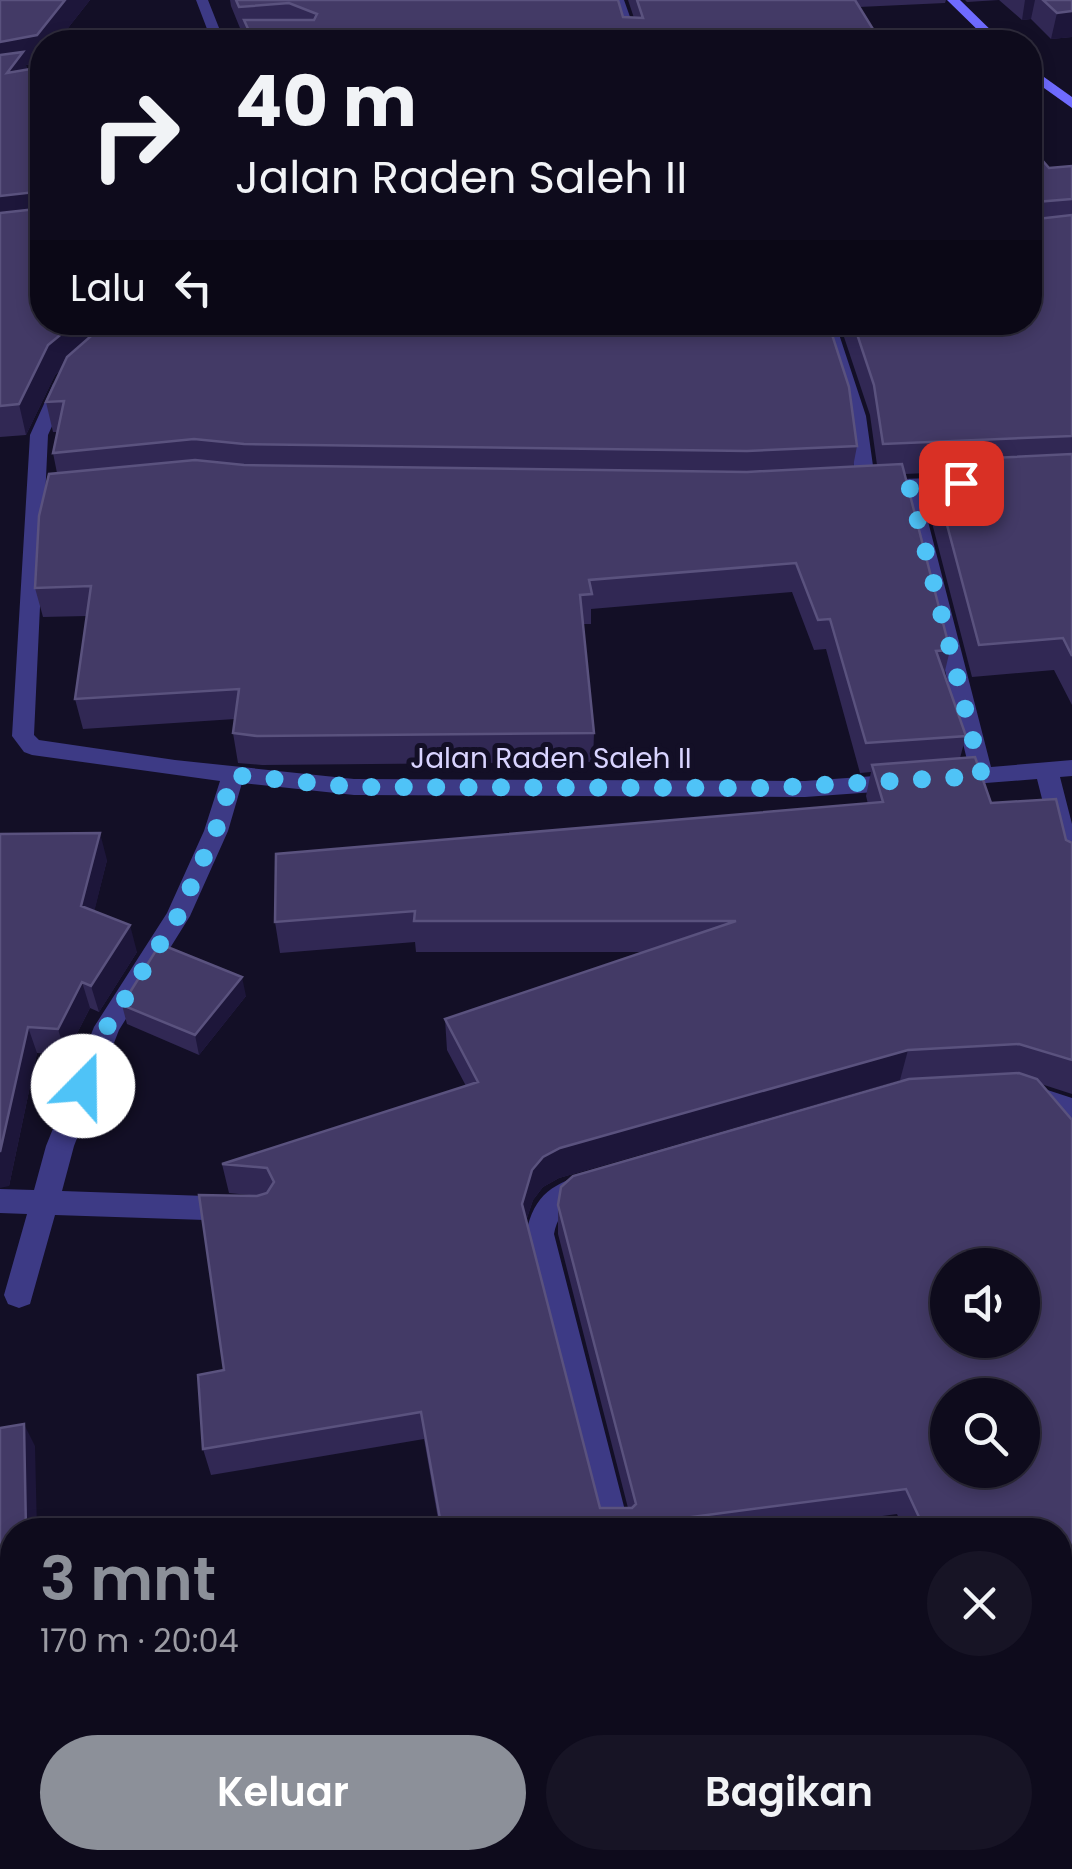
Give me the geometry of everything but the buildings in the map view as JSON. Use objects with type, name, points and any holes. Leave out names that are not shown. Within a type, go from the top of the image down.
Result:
[{"type":"street","points":[[202,0],[215,30]]},
{"type":"street","points":[[618,0],[629,30]]},
{"type":"street","points":[[954,0],[985,30]]},
{"type":"street","points":[[1042,80],[1072,104]]},
{"type":"street","points":[[830,335],[857,416],[857,487],[980,482]]},
{"type":"street","points":[[12,716],[39,436],[63,382],[76,372]]},
{"type":"street","points":[[909,485],[982,776]]},
{"type":"street","points":[[33,502],[56,492]]},
{"type":"street","name":"Jalan Raden Saleh II","points":[[12,716],[32,746],[233,775],[354,787],[766,788],[1072,768]]},
{"type":"street","points":[[1047,772],[1072,870]]},
{"type":"street","points":[[19,1295],[60,1146],[107,1027],[178,916],[216,830],[233,775]]},
{"type":"street","points":[[1009,1089],[1072,1109]]},
{"type":"street","points":[[611,1518],[540,1234],[544,1210],[561,1193],[617,1176]]},
{"type":"street","points":[[0,1201],[262,1210]]},
{"type":"route","points":[[83,1086],[107,1027],[178,916],[216,830],[233,775],[354,787],[768,788],[982,776],[909,485],[961,483]]}]
